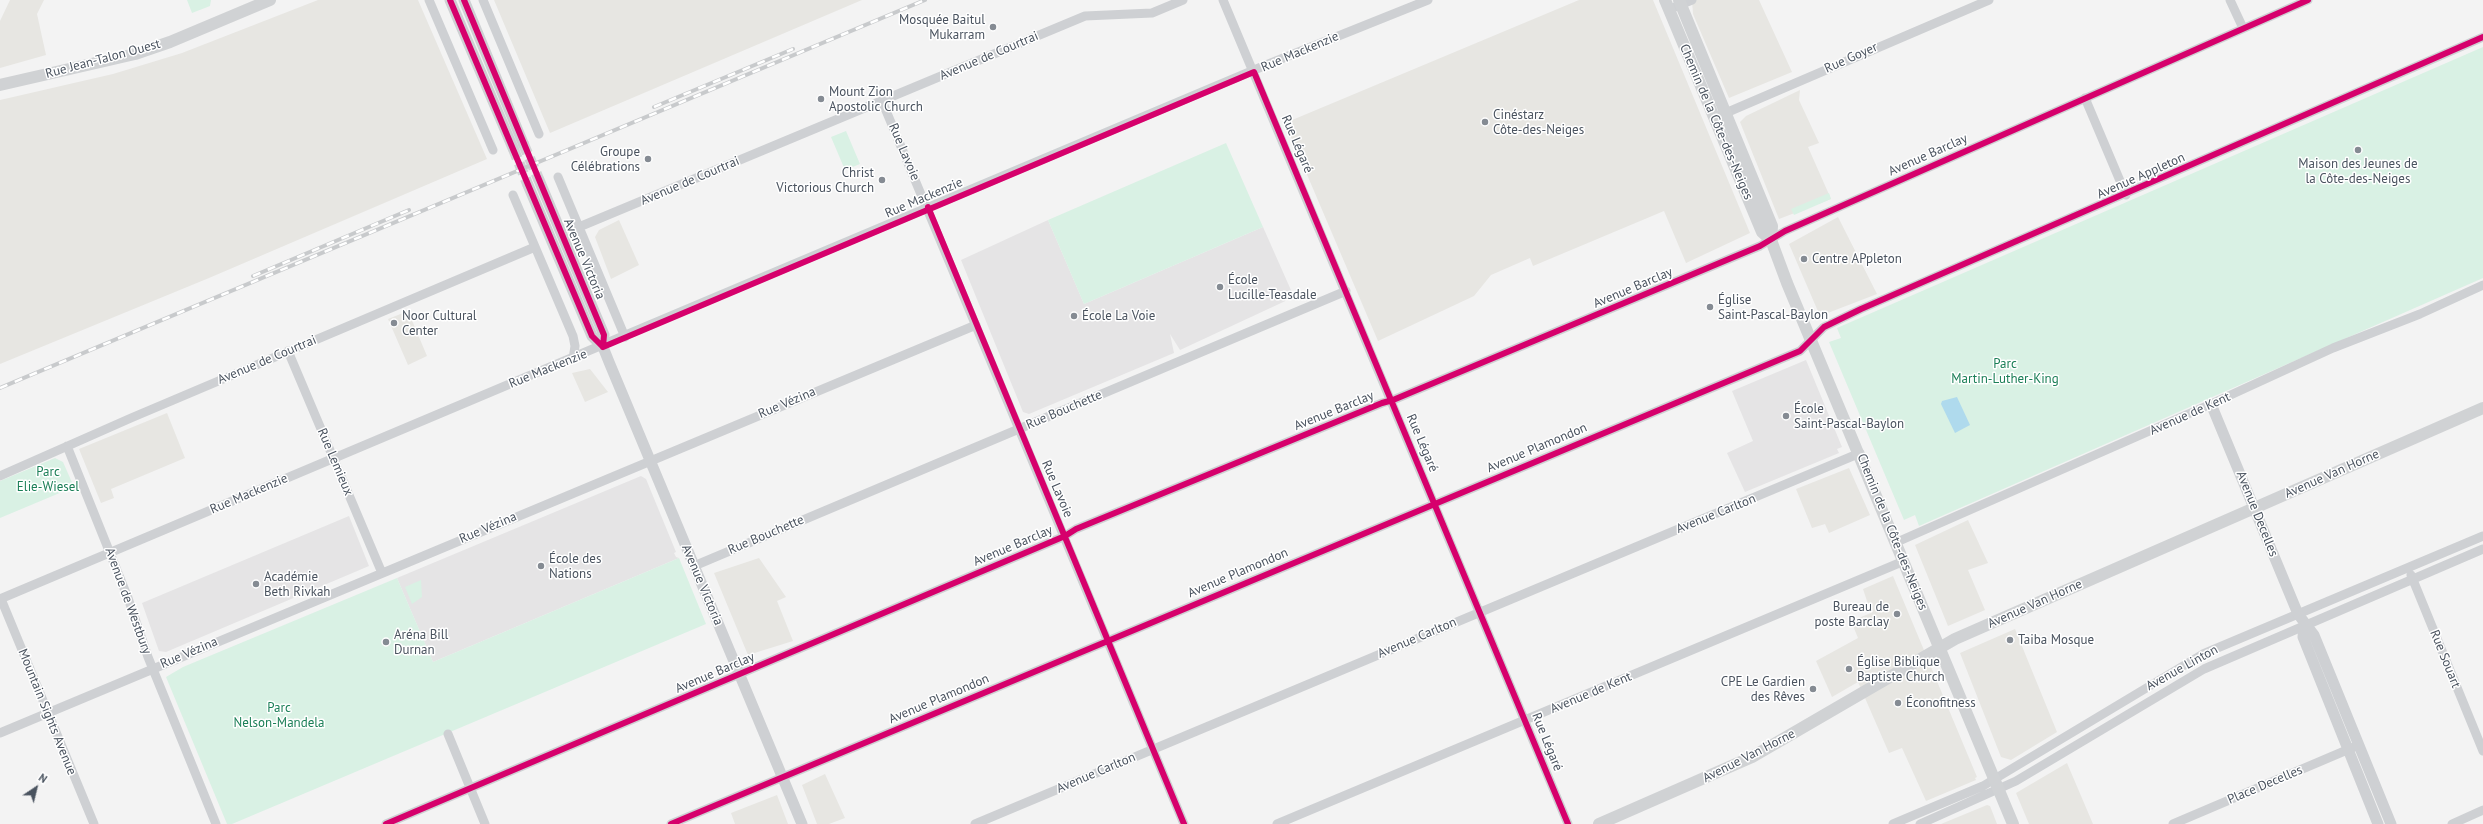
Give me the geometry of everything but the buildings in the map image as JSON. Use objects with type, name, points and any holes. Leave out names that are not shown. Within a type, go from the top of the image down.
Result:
[{"type":"main road","name":"Rue Jean-Talon Ouest","points":[[0,85],[141,52],[270,0]]},
{"type":"main road","name":"Chemin de la Côte-des-Neiges","points":[[1680,2],[1720,116]]},
{"type":"main road","name":"Chemin de la Côte-des-Neiges","points":[[1667,5],[1772,226],[1771,240],[2012,824]]},
{"type":"main road","name":"Avenue Van Horne","points":[[1599,824],[1752,757],[1940,647],[2483,408]]},
{"type":"street","points":[[429,0],[493,150]]},
{"type":"street","points":[[450,0],[513,148]]},
{"type":"street","points":[[464,0],[523,143]]},
{"type":"street","points":[[483,0],[539,134]]},
{"type":"street","name":"Avenue de Courtrai","points":[[579,227],[1085,16],[1152,13],[1182,0]]},
{"type":"street","name":"Rue Légaré","points":[[1224,0],[1393,400],[1568,824]]},
{"type":"street","name":"Rue Mackenzie","points":[[0,599],[573,358],[603,347],[928,207],[1428,0]]},
{"type":"street","points":[[1667,5],[1692,0]]},
{"type":"street","name":"Rue Goyer","points":[[1720,116],[1989,0]]},
{"type":"street","points":[[2230,0],[2243,28]]},
{"type":"street","name":"Avenue Barclay","points":[[386,824],[740,675],[1065,536],[1083,526],[1382,403],[1393,400],[1760,246],[1788,230],[2308,0]]},
{"type":"street","name":"Avenue Appleton","points":[[1812,340],[1824,328],[1862,309],[2126,195],[2483,37]]},
{"type":"street","points":[[2085,98],[2126,195]]},
{"type":"street","name":"Rue Lavoie","points":[[882,101],[928,207],[1184,824]]},
{"type":"street","name":"Avenue Victoria","points":[[558,177],[624,337]]},
{"type":"street","name":"Avenue Victoria","points":[[539,180],[604,335],[603,347]]},
{"type":"street","name":"Avenue Victoria","points":[[528,185],[592,336],[603,347],[802,824]]},
{"type":"street","points":[[513,195],[573,336],[575,346],[573,358]]},
{"type":"street","name":"Avenue de Courtrai","points":[[0,476],[67,446],[535,247]]},
{"type":"street","name":"Avenue de Kent","points":[[1896,542],[2212,404],[2333,348],[2420,314],[2483,285]]},
{"type":"street","name":"Rue Bouchette","points":[[694,566],[1346,291]]},
{"type":"street","name":"Rue Vézina","points":[[0,733],[976,324]]},
{"type":"street","name":"Avenue Plamondon","points":[[670,824],[1435,502],[1800,351],[1812,340]]},
{"type":"street","name":"Rue Lemieux","points":[[288,352],[382,573]]},
{"type":"street","name":"Avenue Decelles","points":[[2212,404],[2301,619],[2303,637],[2378,824]]},
{"type":"street","name":"Avenue de Westbury","points":[[67,446],[110,553],[153,669],[216,824]]},
{"type":"street","name":"Avenue Carlton","points":[[975,824],[1860,453]]},
{"type":"street","name":"Avenue Linton","points":[[1920,824],[1996,785],[2204,669],[2301,619],[2408,568],[2483,536]]},
{"type":"street","name":"Avenue Linton","points":[[1893,824],[1996,785],[2203,654],[2412,579],[2483,550]]},
{"type":"street","name":"Avenue de Kent","points":[[1277,824],[1904,561]]},
{"type":"street","name":"Rue Souart","points":[[2408,568],[2483,751]]},
{"type":"street","name":"Mountain Sights Avenue","points":[[0,599],[94,824]]},
{"type":"street","name":"Avenue Decelles","points":[[2301,619],[2314,635],[2390,824]]},
{"type":"street","points":[[448,734],[485,824]]},
{"type":"street","name":"Place Decelles","points":[[2173,824],[2358,745]]},
{"type":"street","points":[[2452,824],[2483,810]]},
{"type":"shaded area","points":[[10,0],[44,0],[37,14],[46,55],[0,68],[0,21]]},
{"type":"shaded area","points":[[318,0],[418,0],[487,159],[209,278],[0,364],[0,100],[113,74],[182,53]]},
{"type":"shaded area","points":[[494,0],[862,0],[550,133]]},
{"type":"shaded area","points":[[1579,0],[1653,0],[1750,233],[1686,263],[1664,211],[1533,266],[1530,258],[1491,275],[1474,296],[1378,341],[1285,123]]},
{"type":"shaded area","points":[[1692,0],[1759,0],[1792,72],[1729,98],[1693,14]]},
{"type":"shaded area","points":[[1800,90],[1799,100],[1819,143],[1808,147],[1831,199],[1779,219],[1740,122],[1746,116]]},
{"type":"shaded area","points":[[1838,217],[1877,294],[1820,316],[1789,244]]},
{"type":"shaded area","points":[[619,220],[639,265],[611,279],[595,237],[599,230]]},
{"type":"shaded area","name":"École La Voie","points":[[1048,220],[1084,304],[1263,227],[1294,297],[1180,350],[1170,334],[1174,353],[1029,414],[1023,412],[961,260]]},
{"type":"shaded area","points":[[408,311],[427,356],[408,365],[388,319]]},
{"type":"shaded area","name":"École Saint-Pascal-Baylon","points":[[1806,360],[1842,447],[1837,449],[1839,453],[1745,492],[1727,453],[1753,441],[1732,391]]},
{"type":"shaded area","points":[[590,369],[608,392],[585,402],[572,373]]},
{"type":"shaded area","points":[[167,413],[185,458],[111,489],[114,498],[101,503],[79,449]]},
{"type":"shaded area","points":[[1849,468],[1870,515],[1829,533],[1825,524],[1812,528],[1796,489]]},
{"type":"shaded area","name":"École des Nations","points":[[641,476],[646,479],[676,552],[674,553],[676,557],[679,558],[433,662],[397,578]]},
{"type":"shaded area","name":"Académie Beth Rivkah","points":[[349,516],[369,566],[166,652],[159,651],[142,603]]},
{"type":"shaded area","points":[[1968,520],[1988,563],[1968,570],[1985,610],[1948,626],[1915,545]]},
{"type":"shaded area","points":[[759,558],[786,597],[777,601],[793,641],[748,655],[714,573]]},
{"type":"shaded area","points":[[1893,576],[1977,777],[1975,778],[1976,780],[1926,801],[1902,748],[1889,753],[1858,682],[1832,697],[1816,661],[1858,638],[1851,621],[1871,613],[1863,589]]},
{"type":"shaded area","points":[[2015,629],[2057,732],[2011,760],[2001,757],[1960,653]]},
{"type":"shaded area","points":[[2067,763],[2093,824],[2029,824],[2016,793]]},
{"type":"shaded area","points":[[825,774],[845,818],[829,824],[817,824],[802,785]]},
{"type":"shaded area","points":[[777,795],[788,824],[735,824],[731,813]]},
{"type":"shaded area","points":[[1987,805],[1990,806],[1997,824],[1941,824]]},
{"type":"green space","points":[[187,0],[211,0],[210,6],[192,13]]},
{"type":"green space","name":"Parc Martin-Luther-King","points":[[2483,47],[2483,278],[1919,526],[1915,515],[1904,520],[1829,342],[1841,338],[1837,328]]},
{"type":"green space","points":[[846,131],[860,164],[845,170],[831,137]]},
{"type":"green space","points":[[1226,143],[1263,227],[1084,304],[1048,220]]},
{"type":"green space","points":[[1829,193],[1831,199],[1794,215],[1791,209]]},
{"type":"green space","name":"Parc Elie-Wiesel","points":[[55,458],[63,462],[74,487],[0,518],[0,481]]},
{"type":"green space","name":"Parc Nelson-Mandela","points":[[679,558],[706,624],[232,824],[227,824],[166,677],[183,667],[397,578],[433,662]]},
{"type":"green space","points":[[421,580],[422,597],[412,604],[405,587]]},
{"type":"water","points":[[1957,397],[1970,425],[1955,433],[1941,404],[1942,401]]},
{"type":"tunnel","points":[[523,143],[539,180]]},
{"type":"tunnel","points":[[513,148],[528,185]]},
{"type":"railway","points":[[0,388],[925,0]]},
{"type":"railway","points":[[654,107],[793,49]]},
{"type":"railway","points":[[253,276],[409,210]]},
{"type":"cycle path","points":[[450,0],[592,336],[603,347]]},
{"type":"cycle path","points":[[464,0],[604,335],[603,347]]},
{"type":"cycle path","points":[[386,824],[1065,536],[1076,529],[1382,403],[1393,400],[1760,246],[1785,231],[2308,0]]},
{"type":"cycle path","points":[[671,824],[1800,351],[1824,327],[1861,309],[2483,37]]},
{"type":"cycle path","points":[[603,347],[1254,72],[1568,824]]},
{"type":"cycle path","points":[[928,207],[1184,824]]},
{"type":"place","name":"Mosquée Baitul Mukarram","points":[[993,27]]},
{"type":"place","name":"Mount Zion Apostolic Church","points":[[821,99]]},
{"type":"place","name":"Cinéstarz Côte-des-Neiges","points":[[1485,122]]},
{"type":"place","name":"Maison des Jeunes de la Côte-des-Neiges","points":[[2358,150]]},
{"type":"place","name":"Groupe Célébrations","points":[[648,159]]},
{"type":"place","name":"Christ Victorious Church","points":[[882,180]]},
{"type":"place","name":"Centre APpleton","points":[[1804,259]]},
{"type":"place","name":"École Lucille-Teasdale","points":[[1220,287]]},
{"type":"place","name":"Église Saint-Pascal-Baylon","points":[[1710,307]]},
{"type":"place","name":"École La Voie","points":[[1074,316]]},
{"type":"place","name":"Noor Cultural Center","points":[[394,323]]},
{"type":"place","name":"École Saint-Pascal-Baylon","points":[[1786,416]]},
{"type":"place","name":"École des Nations","points":[[541,566]]},
{"type":"place","name":"Académie Beth Rivkah","points":[[256,584]]},
{"type":"place","name":"Bureau de poste Barclay","points":[[1897,614]]},
{"type":"place","name":"Taiba Mosque","points":[[2010,640]]},
{"type":"place","name":"Aréna Bill Durnan","points":[[386,642]]},
{"type":"place","name":"Église Biblique Baptiste Church","points":[[1849,669]]},
{"type":"place","name":"CPE Le Gardien des Rêves","points":[[1813,689]]},
{"type":"place","name":"Éconofitness","points":[[1898,703]]}]
